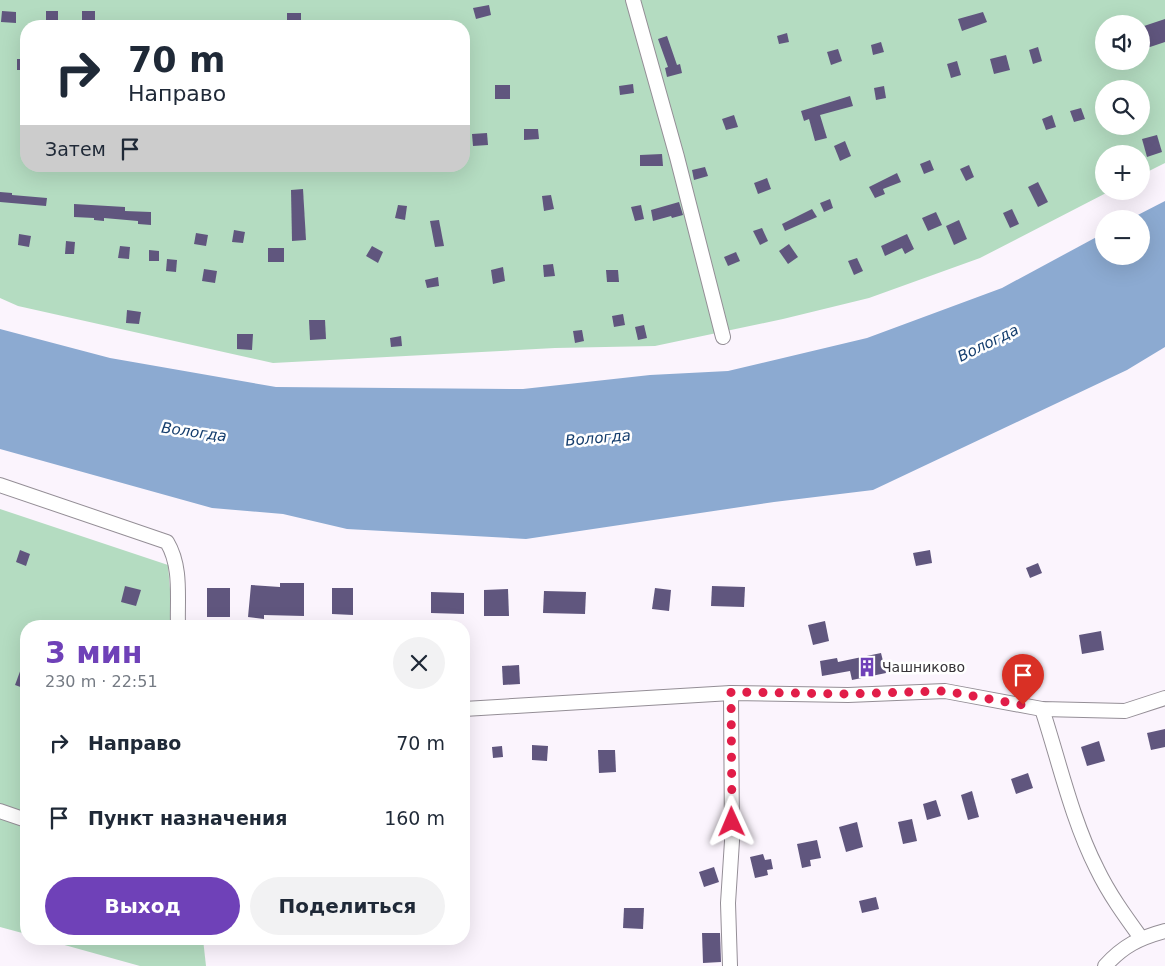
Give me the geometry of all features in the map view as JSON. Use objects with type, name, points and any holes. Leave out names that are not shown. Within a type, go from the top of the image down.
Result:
[{"type":"street","points":[[633,0],[677,157],[723,337]]},
{"type":"street","points":[[0,485],[167,542],[174,553],[177,565],[178,620]]},
{"type":"street","points":[[470,709],[731,692],[848,694],[945,691],[1042,709],[1125,711],[1165,698]]},
{"type":"street","points":[[730,966],[728,903],[732,841],[731,692]]},
{"type":"street","points":[[1042,709],[1080,829],[1090,853],[1121,910],[1141,938]]},
{"type":"street","points":[[0,811],[20,818]]},
{"type":"street","points":[[1105,966],[1116,953],[1141,938],[1165,931]]},
{"type":"green space","points":[[0,0],[1165,0],[1165,163],[1150,170],[1150,145],[1095,145],[1095,199],[980,258],[869,298],[783,319],[655,346],[555,348],[273,363],[18,306],[0,298]]},
{"type":"green space","points":[[0,509],[168,565],[173,620],[20,620],[20,932],[0,927]]},
{"type":"green space","points":[[65,945],[204,945],[206,966],[140,966]]},
{"type":"water","name":"Вологда","points":[[1165,201],[1165,347],[1127,370],[873,490],[774,502],[526,539],[347,529],[283,514],[212,508],[0,449],[0,329],[110,358],[276,387],[523,389],[650,375],[728,371],[867,338],[1002,288],[1095,238],[1095,265],[1150,265],[1150,210],[1148,210]]},
{"type":"building","points":[[489,5],[491,15],[476,19],[473,8]]},
{"type":"building","points":[[2,11],[16,12],[16,23],[1,22]]},
{"type":"building","points":[[46,11],[58,11],[58,20],[46,20]]},
{"type":"building","points":[[82,11],[95,11],[95,20],[82,20]]},
{"type":"building","points":[[983,12],[987,22],[962,31],[958,19]]},
{"type":"building","points":[[287,13],[301,13],[301,20],[287,20]]},
{"type":"building","points":[[1165,19],[1165,42],[1150,47],[1150,24]]},
{"type":"building","points":[[787,33],[789,42],[779,44],[777,36]]},
{"type":"building","points":[[667,36],[677,65],[680,64],[682,73],[667,77],[665,68],[668,67],[658,39]]},
{"type":"building","points":[[881,42],[884,52],[873,55],[871,45]]},
{"type":"building","points":[[1038,47],[1042,61],[1033,64],[1029,50]]},
{"type":"building","points":[[838,49],[842,61],[831,65],[827,52]]},
{"type":"building","points":[[1006,55],[1010,70],[994,74],[990,59]]},
{"type":"building","points":[[17,59],[20,59],[20,70],[17,70]]},
{"type":"building","points":[[957,61],[961,75],[951,78],[947,64]]},
{"type":"building","points":[[633,84],[634,93],[620,95],[619,86]]},
{"type":"building","points":[[495,85],[510,85],[510,99],[495,99]]},
{"type":"building","points":[[884,86],[886,98],[876,100],[874,88]]},
{"type":"building","points":[[850,96],[853,106],[820,115],[827,138],[815,141],[809,119],[804,121],[801,111]]},
{"type":"building","points":[[1081,108],[1085,119],[1074,122],[1070,111]]},
{"type":"building","points":[[734,115],[738,127],[726,130],[722,119]]},
{"type":"building","points":[[1052,115],[1056,127],[1046,130],[1042,119]]},
{"type":"building","points":[[524,129],[538,129],[539,139],[524,140]]},
{"type":"building","points":[[487,133],[488,145],[473,146],[472,134]]},
{"type":"building","points":[[1157,135],[1162,152],[1150,156],[1150,145],[1144,145],[1142,139]]},
{"type":"building","points":[[845,141],[851,156],[840,161],[834,146]]},
{"type":"building","points":[[662,154],[663,166],[640,166],[640,155]]},
{"type":"building","points":[[930,160],[934,170],[924,174],[920,164]]},
{"type":"building","points":[[969,165],[974,177],[966,181],[960,169]]},
{"type":"building","points":[[705,167],[708,176],[694,180],[692,170]]},
{"type":"building","points":[[897,173],[901,182],[883,189],[885,194],[875,198],[869,187]]},
{"type":"building","points":[[767,178],[771,189],[758,194],[754,183]]},
{"type":"building","points":[[1038,182],[1048,202],[1038,207],[1028,187]]},
{"type":"building","points":[[303,189],[306,240],[292,241],[291,190]]},
{"type":"building","points":[[0,192],[47,198],[46,206],[0,202]]},
{"type":"building","points":[[551,195],[554,209],[544,211],[542,196]]},
{"type":"building","points":[[830,199],[833,208],[824,212],[820,203]]},
{"type":"building","points":[[679,202],[683,215],[653,221],[651,210]]},
{"type":"building","points":[[74,204],[125,207],[125,211],[151,212],[151,225],[138,224],[138,221],[104,218],[104,221],[94,220],[94,218],[74,217]]},
{"type":"building","points":[[398,205],[407,206],[405,220],[395,218]]},
{"type":"building","points":[[641,205],[644,219],[635,221],[631,207]]},
{"type":"building","points":[[812,209],[817,217],[785,231],[782,224]]},
{"type":"building","points":[[1012,209],[1019,224],[1010,228],[1003,213]]},
{"type":"building","points":[[936,212],[942,225],[928,231],[922,218]]},
{"type":"building","points":[[439,220],[444,246],[435,247],[430,221]]},
{"type":"building","points":[[959,220],[967,239],[954,245],[946,226]]},
{"type":"building","points":[[762,228],[768,241],[760,245],[753,231]]},
{"type":"building","points":[[234,230],[245,232],[243,243],[232,242]]},
{"type":"building","points":[[196,233],[208,235],[206,246],[194,244]]},
{"type":"building","points":[[19,234],[31,236],[29,247],[18,245]]},
{"type":"building","points":[[907,234],[914,249],[905,254],[902,248],[885,256],[881,246]]},
{"type":"building","points":[[66,241],[75,242],[74,254],[65,254]]},
{"type":"building","points":[[789,244],[798,257],[788,264],[779,251]]},
{"type":"building","points":[[120,246],[130,247],[129,259],[118,258]]},
{"type":"building","points":[[372,246],[383,252],[378,263],[366,256]]},
{"type":"building","points":[[268,248],[284,248],[284,262],[268,262]]},
{"type":"building","points":[[149,250],[159,251],[159,261],[149,261]]},
{"type":"building","points":[[736,252],[740,261],[728,266],[724,257]]},
{"type":"building","points":[[857,258],[863,271],[854,275],[848,261]]},
{"type":"building","points":[[167,259],[177,260],[176,272],[166,271]]},
{"type":"building","points":[[553,264],[555,276],[544,277],[543,265]]},
{"type":"building","points":[[503,267],[505,281],[493,284],[491,270]]},
{"type":"building","points":[[204,269],[217,271],[215,283],[202,281]]},
{"type":"building","points":[[606,270],[618,270],[619,282],[607,282]]},
{"type":"building","points":[[438,277],[439,286],[427,288],[425,280]]},
{"type":"building","points":[[127,310],[141,312],[139,324],[126,323]]},
{"type":"building","points":[[623,314],[625,325],[614,327],[612,316]]},
{"type":"building","points":[[309,320],[325,320],[326,339],[310,340]]},
{"type":"building","points":[[644,325],[647,338],[638,340],[635,327]]},
{"type":"building","points":[[582,330],[584,341],[575,343],[573,331]]},
{"type":"building","points":[[237,334],[253,334],[252,350],[237,349]]},
{"type":"building","points":[[401,336],[402,346],[391,347],[390,338]]},
{"type":"building","points":[[20,550],[30,554],[26,566],[16,562]]},
{"type":"building","points":[[930,550],[932,563],[916,566],[913,553]]},
{"type":"building","points":[[1038,563],[1042,573],[1030,578],[1026,568]]},
{"type":"building","points":[[280,583],[304,583],[304,616],[264,615],[264,619],[248,617],[251,585],[280,587]]},
{"type":"building","points":[[125,586],[141,590],[136,606],[121,602]]},
{"type":"building","points":[[712,586],[745,587],[744,607],[711,606]]},
{"type":"building","points":[[207,588],[230,588],[230,617],[207,617]]},
{"type":"building","points":[[332,588],[353,588],[353,615],[332,614]]},
{"type":"building","points":[[655,588],[671,590],[669,611],[652,609]]},
{"type":"building","points":[[508,589],[509,616],[484,616],[484,590]]},
{"type":"building","points":[[544,591],[586,592],[585,614],[543,613]]},
{"type":"building","points":[[431,592],[464,593],[464,614],[431,613]]},
{"type":"building","points":[[825,621],[829,641],[813,645],[808,625]]},
{"type":"building","points":[[1101,631],[1104,650],[1082,654],[1079,635]]},
{"type":"building","name":"Чашниково","points":[[881,653],[886,673],[852,680],[850,671],[822,676],[820,661],[837,658],[838,662]]},
{"type":"building","points":[[519,665],[520,684],[503,685],[502,666]]},
{"type":"building","points":[[20,672],[20,687],[15,685]]},
{"type":"building","points":[[1165,729],[1165,747],[1151,750],[1147,733]]},
{"type":"building","points":[[1099,741],[1105,761],[1087,766],[1081,747]]},
{"type":"building","points":[[532,745],[548,746],[547,761],[532,760]]},
{"type":"building","points":[[502,746],[503,757],[493,758],[492,747]]},
{"type":"building","points":[[598,750],[615,750],[616,772],[599,773]]},
{"type":"building","points":[[1028,773],[1033,788],[1016,794],[1011,779]]},
{"type":"building","points":[[972,791],[979,817],[968,820],[961,795]]},
{"type":"building","points":[[936,800],[941,816],[927,820],[923,804]]},
{"type":"building","points":[[912,819],[917,841],[903,844],[898,822]]},
{"type":"building","points":[[857,822],[863,847],[846,852],[839,827]]},
{"type":"building","points":[[817,840],[821,858],[810,860],[811,866],[802,868],[797,844]]},
{"type":"building","points":[[763,854],[765,860],[771,859],[773,869],[767,870],[768,875],[755,878],[750,857]]},
{"type":"building","points":[[714,867],[719,882],[704,887],[699,872]]},
{"type":"building","points":[[876,897],[879,909],[862,913],[859,901]]},
{"type":"building","points":[[624,908],[644,908],[643,929],[623,928]]},
{"type":"building","points":[[702,933],[720,933],[721,962],[703,963]]},
{"type":"place","name":"Чашниково","points":[[867,667]]},
{"type":"route","points":[[732,822],[731,692],[848,694],[945,691],[1023,705]]}]
